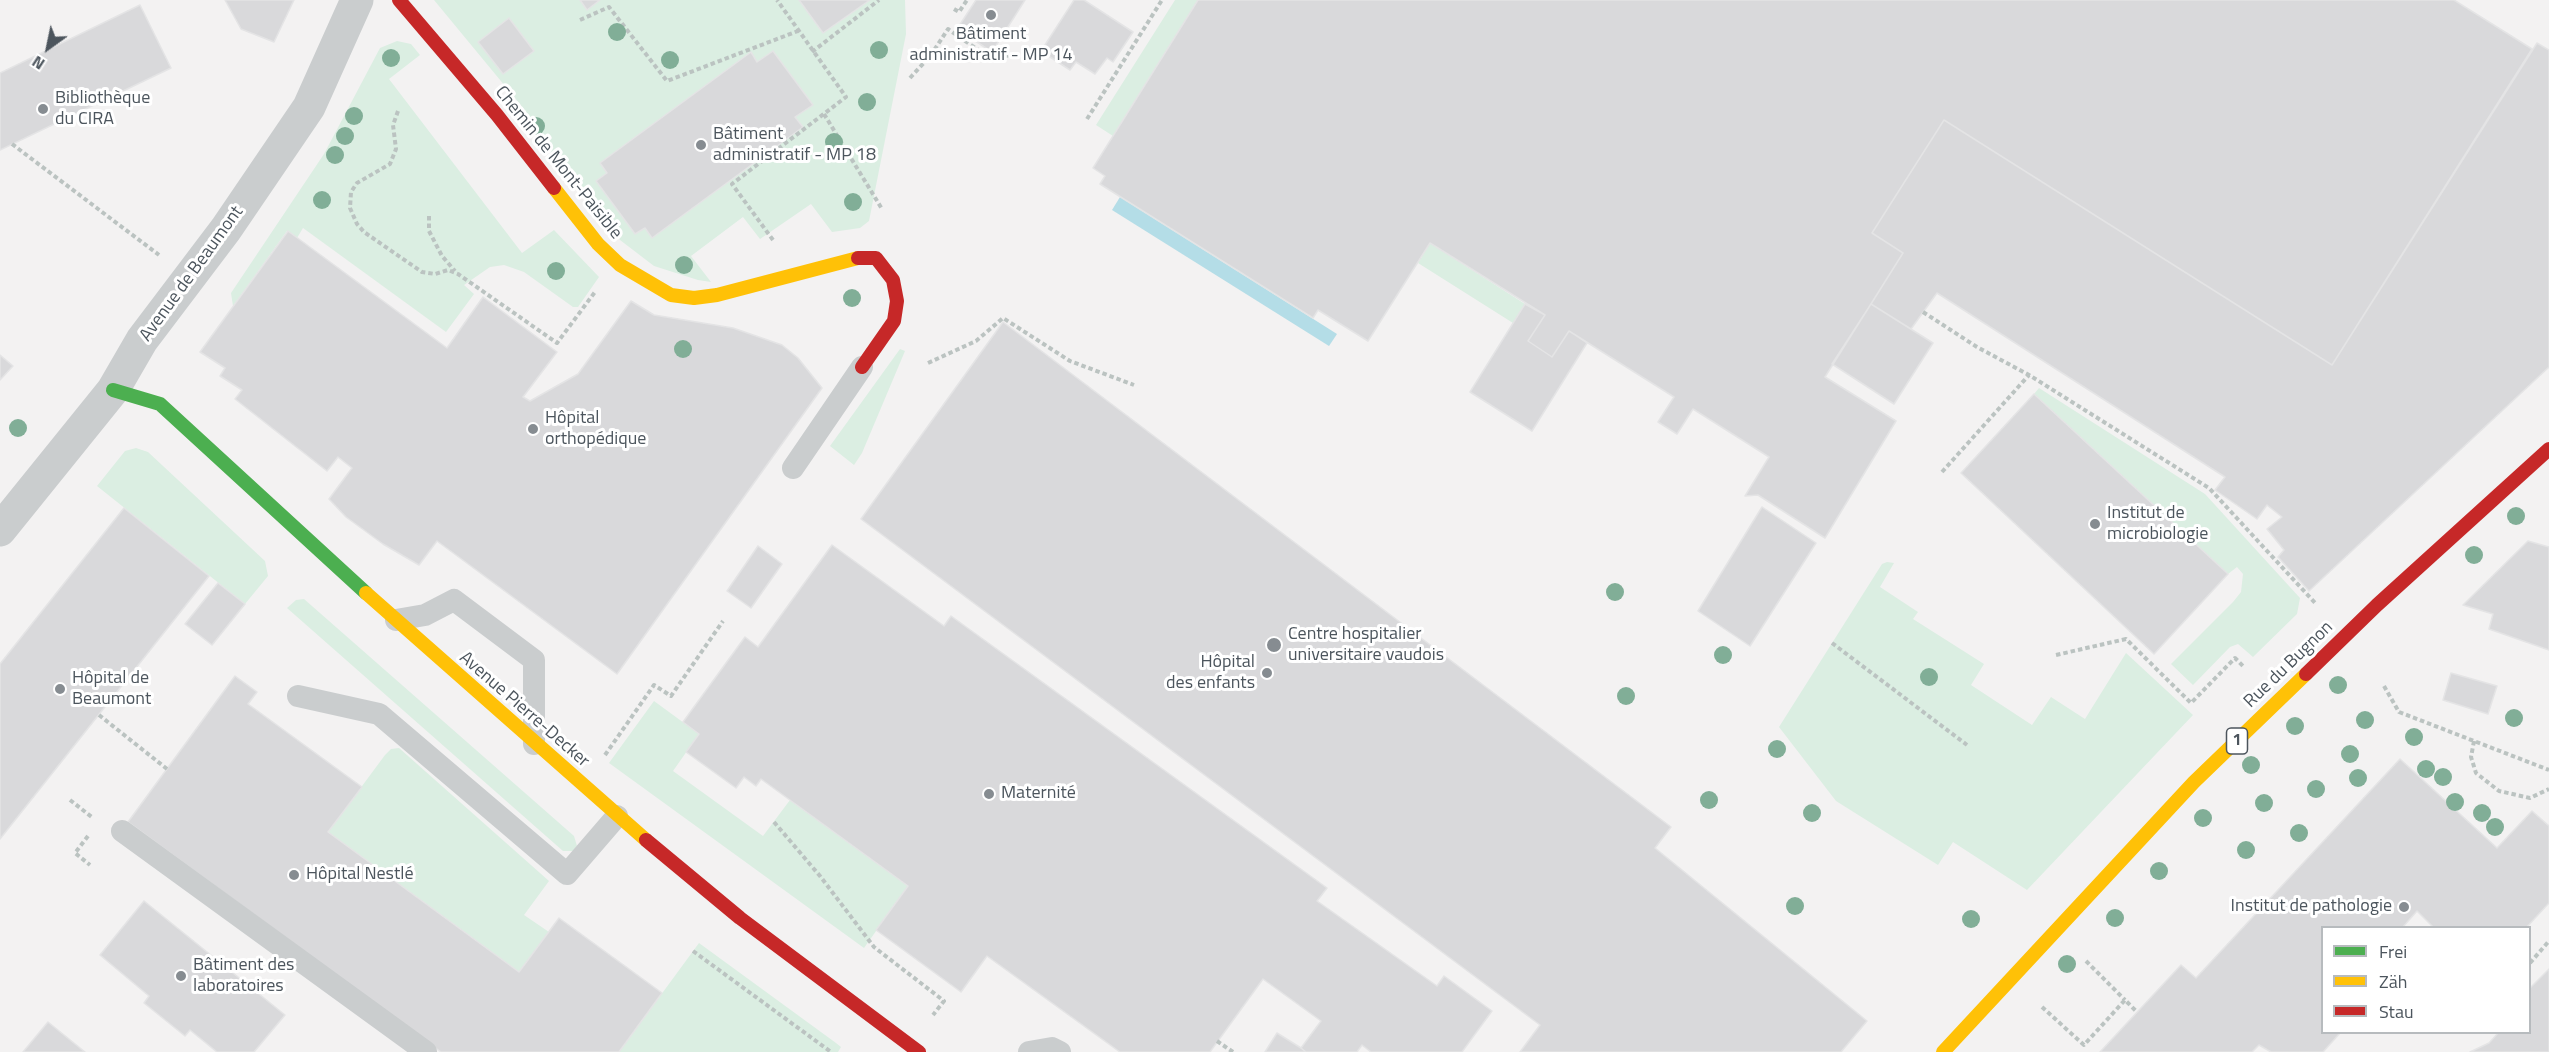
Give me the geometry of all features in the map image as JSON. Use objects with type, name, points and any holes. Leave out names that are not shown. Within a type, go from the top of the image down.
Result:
[{"type":"street","name":"Avenue de Beaumont","points":[[0,530],[113,390],[142,340],[226,229],[309,107],[357,0]]},
{"type":"street","name":"Chemin de Mont-Paisible","points":[[399,0],[497,115],[598,244],[634,276],[671,295],[694,298],[717,295],[795,271],[864,256],[876,258],[893,280],[897,301],[894,321],[862,367]]},
{"type":"street","name":"Avenue Pierre-Decker","points":[[113,390],[160,404],[396,620],[617,816],[740,918],[919,1052]]},
{"type":"street","name":"Rue du Bugnon","points":[[1943,1052],[2194,782],[2377,605],[2549,449]]},
{"type":"lane","points":[[793,468],[862,367]]},
{"type":"lane","points":[[396,620],[425,615],[454,600],[534,660],[534,744]]},
{"type":"lane","points":[[298,696],[379,714],[567,874],[617,816]]},
{"type":"lane","points":[[111,827],[426,1052]]},
{"type":"lane","points":[[1029,1052],[1052,1048],[1060,1052]]},
{"type":"path","points":[[777,0],[846,97],[732,184],[795,271]]},
{"type":"path","points":[[812,52],[879,0]]},
{"type":"path","points":[[954,9],[959,12],[968,0]]},
{"type":"path","points":[[1087,119],[1162,0]]},
{"type":"path","points":[[580,20],[609,7],[667,81],[798,31]]},
{"type":"path","points":[[910,78],[931,55],[948,28],[991,59],[1015,54]]},
{"type":"path","points":[[398,111],[393,125],[396,149],[390,164],[357,183],[351,192],[350,208],[357,224],[364,232],[422,273],[435,274],[448,270],[458,274],[557,343],[600,285]]},
{"type":"path","points":[[824,114],[882,209]]},
{"type":"path","points":[[12,144],[162,257]]},
{"type":"path","points":[[429,216],[429,231],[442,256],[458,274]]},
{"type":"path","points":[[1923,312],[1977,347],[2029,375],[2209,488],[2316,604]]},
{"type":"path","points":[[928,363],[976,341],[1003,318],[1070,361],[1134,385]]},
{"type":"path","points":[[1942,472],[2029,375]]},
{"type":"path","points":[[604,758],[654,685],[671,696],[723,621]]},
{"type":"path","points":[[2056,655],[2126,639],[2192,703],[2235,658],[2243,666]]},
{"type":"path","points":[[1832,643],[1968,745]]},
{"type":"path","points":[[2384,686],[2400,712],[2549,770]]},
{"type":"path","points":[[99,715],[167,769]]},
{"type":"path","points":[[2474,741],[2472,757],[2476,772],[2499,791],[2530,798],[2549,789]]},
{"type":"path","points":[[70,800],[111,827]]},
{"type":"path","points":[[774,822],[820,876],[874,946],[944,1001],[933,1016]]},
{"type":"path","points":[[90,865],[75,854],[91,833]]},
{"type":"path","points":[[2531,961],[2549,941]]},
{"type":"path","points":[[693,951],[831,1052]]},
{"type":"path","points":[[2086,961],[2137,1012]]},
{"type":"path","points":[[2042,1007],[2084,1046],[2125,1000]]},
{"type":"path","points":[[1218,1041],[1233,1052]]},
{"type":"green space","points":[[434,0],[799,0],[823,33],[870,0],[905,0],[906,34],[869,221],[860,228],[832,232],[811,204],[760,239],[743,217],[691,256],[711,282],[654,266],[620,240],[520,114],[524,109]]},
{"type":"green space","points":[[1175,0],[1198,0],[1113,136],[1096,125]]},
{"type":"green space","points":[[397,41],[411,44],[420,55],[389,79],[522,253],[554,230],[599,277],[578,307],[573,307],[524,272],[504,265],[490,267],[464,285],[474,294],[446,332],[303,228],[297,238],[287,231],[233,306],[231,293],[324,154],[380,48]]},
{"type":"green space","points":[[1430,243],[1525,304],[1513,323],[1418,263]]},
{"type":"green space","points":[[900,349],[905,351],[862,453],[854,465],[830,446]]},
{"type":"green space","points":[[2039,388],[2205,494],[2300,598],[2297,614],[2253,657],[2238,644],[2230,647],[2193,685],[2171,664],[2241,592],[2243,574],[2237,567],[2228,574],[2034,394]]},
{"type":"green space","points":[[136,448],[148,452],[265,561],[268,576],[245,604],[97,486],[125,451]]},
{"type":"green space","points":[[1894,563],[1880,587],[1918,612],[1913,619],[1984,664],[1971,685],[2032,725],[2051,697],[2085,719],[2126,653],[2193,715],[2027,890],[1953,842],[1938,865],[1836,801],[1779,727],[1882,564]]},
{"type":"green space","points":[[304,599],[574,836],[577,846],[573,851],[563,851],[287,608],[296,600]]},
{"type":"green space","points":[[654,701],[699,734],[673,771],[763,836],[790,800],[908,886],[864,948],[609,763]]},
{"type":"green space","points":[[399,748],[549,881],[524,915],[549,932],[519,972],[328,832],[385,755],[391,749]]},
{"type":"green space","points":[[699,943],[836,1043],[841,1047],[838,1052],[619,1052]]},
{"type":"water","points":[[1120,197],[1337,334],[1329,346],[1112,210]]},
{"type":"building","points":[[225,0],[294,0],[274,42],[241,29]]},
{"type":"building","points":[[580,0],[600,0],[587,10]]},
{"type":"building","points":[[799,0],[870,0],[823,33]]},
{"type":"building","name":"Bâtiment administratif - MP 14","points":[[976,0],[1025,0],[992,52],[957,29]]},
{"type":"building","points":[[1074,0],[1084,0],[1133,32],[1113,62],[1107,58],[1095,74],[1076,62],[1070,70],[1047,55],[1049,52],[1043,48]]},
{"type":"building","points":[[1198,0],[2454,0],[2532,49],[2332,365],[1944,120],[1872,233],[1903,253],[1825,377],[1896,421],[1825,538],[1758,495],[1745,496],[1769,457],[1693,409],[1677,434],[1658,422],[1674,397],[1569,331],[1552,357],[1528,341],[1545,315],[1430,243],[1368,341],[1318,310],[1313,318],[1100,184],[1105,176],[1093,168]]},
{"type":"building","name":"Bibliothèque du CIRA","points":[[140,5],[171,68],[0,150],[0,73]]},
{"type":"building","points":[[509,18],[534,51],[503,74],[478,42]]},
{"type":"building","points":[[2537,43],[2549,50],[2549,367],[2309,591],[2278,557],[2284,550],[2267,529],[2282,517],[2267,505],[2257,519],[2215,490],[2225,477],[1937,293],[1911,329],[1871,304],[1903,253],[1872,233],[1944,120],[2332,365]]},
{"type":"building","name":"Bâtiment administratif - MP 18","points":[[773,51],[813,105],[795,117],[803,127],[652,238],[645,228],[635,234],[596,181],[607,173],[600,163],[751,52],[757,62]]},
{"type":"building","name":"Hôpital orthopédique","points":[[288,231],[447,348],[483,297],[557,352],[523,397],[530,401],[578,374],[631,301],[654,315],[733,328],[782,345],[798,358],[822,388],[617,674],[437,541],[419,565],[383,544],[346,517],[329,499],[352,468],[338,457],[327,471],[235,399],[242,390],[220,376],[225,368],[200,352]]},
{"type":"building","points":[[1525,304],[1545,315],[1528,341],[1552,357],[1569,331],[1587,343],[1532,431],[1470,392]]},
{"type":"building","points":[[1871,304],[1933,343],[1894,404],[1832,364]]},
{"type":"building","name":"Hôpital des enfants","points":[[1003,322],[1671,827],[1655,848],[1867,1021],[1841,1052],[1520,1052],[1540,1025],[861,519]]},
{"type":"building","points":[[0,355],[13,366],[0,380]]},
{"type":"building","name":"Institut de microbiologie","points":[[2034,394],[2228,574],[2154,654],[1961,473]]},
{"type":"building","points":[[1762,507],[1816,543],[1750,646],[1698,611]]},
{"type":"building","name":"Hôpital de Beaumont","points":[[124,508],[209,576],[0,839],[0,664]]},
{"type":"building","points":[[2528,541],[2549,547],[2549,650],[2489,629],[2493,614],[2463,605]]},
{"type":"building","name":"Maternité","points":[[832,545],[944,626],[951,616],[1327,888],[1317,901],[1437,986],[1444,976],[1492,1011],[1462,1052],[1371,1052],[1362,1045],[1357,1052],[1306,1052],[1301,1048],[1321,1021],[1263,979],[1210,1052],[1120,1052],[987,956],[961,992],[876,930],[908,886],[761,779],[756,786],[744,777],[736,788],[686,752],[699,734],[683,722],[745,637],[758,647]]},
{"type":"building","points":[[758,546],[782,564],[751,608],[727,591]]},
{"type":"building","points":[[218,583],[245,604],[212,645],[185,624]]},
{"type":"building","points":[[2451,673],[2497,686],[2488,714],[2443,700]]},
{"type":"building","name":"Hôpital Nestlé","points":[[235,676],[257,692],[248,704],[362,787],[328,832],[519,972],[559,918],[662,993],[619,1052],[441,1052],[128,822]]},
{"type":"building","name":"Institut de pathologie","points":[[2400,759],[2497,848],[2532,811],[2549,826],[2549,903],[2528,926],[2432,926],[2417,911],[2404,926],[2321,926],[2321,1034],[2339,1034],[2323,1052],[2271,1052],[2259,1045],[2252,1052],[2100,1052],[2181,965],[2196,978]]},
{"type":"building","name":"Bâtiment des laboratoires","points":[[144,901],[285,1015],[254,1052],[217,1052],[190,1030],[185,1036],[144,1003],[149,996],[100,955]]},
{"type":"building","points":[[2549,969],[2549,1052],[2470,1052],[2489,1043],[2497,1034],[2531,1034],[2531,987]]},
{"type":"building","points":[[48,1022],[85,1052],[23,1052]]},
{"type":"building","points":[[1277,1033],[1301,1048],[1306,1052],[1265,1052]]},
{"type":"traffic: fast","points":[[113,390],[160,404],[366,593]]},
{"type":"traffic: slow","points":[[554,188],[598,244],[620,265],[671,295],[694,298],[717,295],[858,258]]},
{"type":"traffic: slow","points":[[366,593],[646,840]]},
{"type":"traffic: slow","points":[[1943,1052],[2194,782],[2306,674]]},
{"type":"traffic: jam","points":[[399,0],[497,115],[554,188]]},
{"type":"traffic: jam","points":[[858,258],[876,258],[893,280],[897,301],[894,321],[862,367]]},
{"type":"traffic: jam","points":[[2306,674],[2377,605],[2549,449]]},
{"type":"traffic: jam","points":[[646,840],[740,918],[919,1052]]},
{"type":"place","name":"Bâtiment administratif - MP 14","points":[[991,15]]},
{"type":"place","name":"Bibliothèque du CIRA","points":[[43,109]]},
{"type":"place","name":"Bâtiment administratif - MP 18","points":[[701,145]]},
{"type":"place","name":"Hôpital orthopédique","points":[[533,429]]},
{"type":"place","name":"Institut de microbiologie","points":[[2095,524]]},
{"type":"place","name":"Centre hospitalier universitaire vaudois","points":[[1274,645]]},
{"type":"place","name":"Hôpital des enfants","points":[[1267,673]]},
{"type":"place","name":"Hôpital de Beaumont","points":[[60,689]]},
{"type":"place","name":"Maternité","points":[[989,794]]},
{"type":"place","name":"Hôpital Nestlé","points":[[294,875]]},
{"type":"place","name":"Institut de pathologie","points":[[2404,907]]},
{"type":"place","name":"Bâtiment des laboratoires","points":[[181,976]]}]
